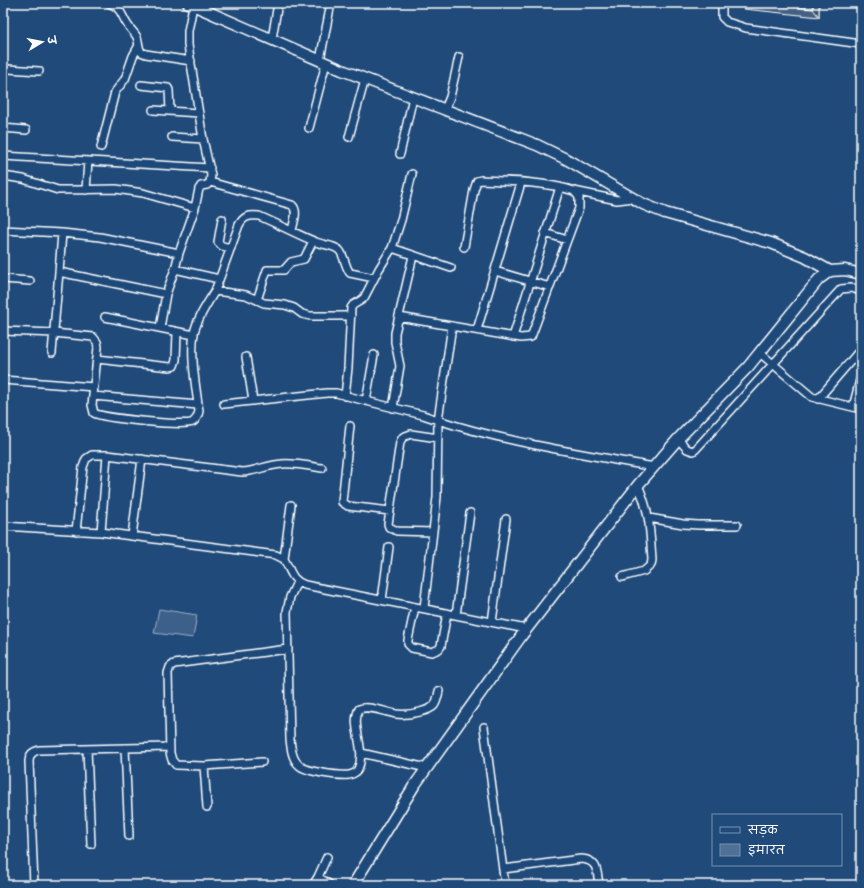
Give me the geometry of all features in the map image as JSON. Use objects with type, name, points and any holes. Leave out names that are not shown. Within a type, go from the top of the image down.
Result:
[{"type":"main road","points":[[191,4],[365,79],[537,145],[566,159],[633,198],[665,213],[771,243],[805,256],[830,271]]},
{"type":"main road","points":[[353,885],[414,786],[526,629],[638,485],[678,439],[760,353],[819,279],[830,271],[844,270],[861,274]]},
{"type":"street","points":[[109,3],[119,9],[123,14],[126,23],[137,38],[138,47],[141,52],[191,61]]},
{"type":"street","points":[[272,39],[278,3]]},
{"type":"street","points":[[308,128],[323,61],[331,3]]},
{"type":"street","points":[[722,3],[722,17],[727,22],[746,28],[861,44]]},
{"type":"street","points":[[160,328],[166,294],[195,208],[199,189],[201,186],[207,185],[210,182],[211,175],[198,113],[191,61],[188,31],[191,4]]},
{"type":"street","points":[[101,146],[116,92],[125,79],[133,56],[138,47]]},
{"type":"street","points":[[445,109],[450,97],[459,57]]},
{"type":"street","points":[[3,66],[8,69],[38,71]]},
{"type":"street","points":[[349,137],[365,79]]},
{"type":"street","points":[[141,85],[168,88],[170,111]]},
{"type":"street","points":[[400,154],[412,97]]},
{"type":"street","points":[[153,110],[198,113]]},
{"type":"street","points":[[3,128],[26,130]]},
{"type":"street","points":[[172,137],[203,140]]},
{"type":"street","points":[[3,156],[210,168]]},
{"type":"street","points":[[86,190],[88,161]]},
{"type":"street","points":[[345,396],[351,308],[364,298],[392,248],[401,220],[412,174]]},
{"type":"street","points":[[3,176],[23,179],[58,190],[116,189],[143,193],[195,208]]},
{"type":"street","points":[[464,247],[474,190],[478,181],[560,187],[617,200],[633,198]]},
{"type":"street","points":[[210,182],[292,204],[296,211],[292,231]]},
{"type":"street","points":[[477,330],[521,183]]},
{"type":"street","points":[[513,337],[560,187]]},
{"type":"street","points":[[399,317],[513,337],[531,338],[579,208],[579,197],[574,191]]},
{"type":"street","points":[[3,331],[54,333],[93,337],[98,342],[93,396],[94,413],[108,417],[185,424],[192,422],[198,417],[193,350],[194,335],[203,312],[215,291],[239,225],[247,216],[259,216],[313,241],[340,250],[350,273],[374,278]]},
{"type":"street","points":[[222,219],[218,242],[222,246],[231,248]]},
{"type":"street","points":[[3,230],[62,233],[100,237],[179,253]]},
{"type":"street","points":[[52,353],[62,233]]},
{"type":"street","points":[[545,234],[567,240]]},
{"type":"street","points":[[257,300],[267,270],[284,270],[291,262],[304,259],[313,241]]},
{"type":"street","points":[[392,248],[451,268]]},
{"type":"street","points":[[393,408],[400,366],[394,339],[413,256]]},
{"type":"street","points":[[175,269],[219,280]]},
{"type":"street","points":[[496,270],[550,288]]},
{"type":"street","points":[[59,272],[166,294]]},
{"type":"street","points":[[3,279],[30,281]]},
{"type":"street","points":[[678,439],[687,449],[692,451],[696,449],[841,289],[851,288],[861,291]]},
{"type":"street","points":[[215,291],[246,295],[264,302],[285,305],[294,308],[302,314],[310,316],[351,316]]},
{"type":"street","points":[[105,317],[194,335]]},
{"type":"street","points":[[424,608],[437,497],[438,420],[452,326]]},
{"type":"street","points":[[97,359],[170,367],[174,366],[176,360],[177,332]]},
{"type":"street","points":[[818,399],[861,349]]},
{"type":"street","points":[[760,353],[812,397],[861,409]]},
{"type":"street","points":[[366,401],[374,356]]},
{"type":"street","points":[[246,357],[253,401]]},
{"type":"street","points":[[853,407],[861,376]]},
{"type":"street","points":[[3,380],[94,387]]},
{"type":"street","points":[[224,404],[336,393],[423,415],[454,426],[515,441],[653,467]]},
{"type":"street","points":[[93,396],[198,405]]},
{"type":"street","points":[[350,426],[342,502],[348,506],[390,511]]},
{"type":"street","points":[[433,532],[392,529],[388,524],[400,442],[403,437],[411,434],[438,438]]},
{"type":"street","points":[[76,531],[83,467],[86,459],[92,455],[107,455],[242,472],[252,472],[281,464],[322,468]]},
{"type":"street","points":[[101,532],[107,455]]},
{"type":"street","points":[[132,536],[142,459]]},
{"type":"street","points":[[622,577],[644,571],[651,565],[652,560],[649,518],[644,498],[638,485]]},
{"type":"street","points":[[291,505],[284,559],[297,582],[305,585],[526,629]]},
{"type":"street","points":[[456,615],[470,513]]},
{"type":"street","points":[[649,518],[690,525],[737,525]]},
{"type":"street","points":[[492,622],[506,519]]},
{"type":"street","points":[[3,526],[101,532],[276,555],[284,559]]},
{"type":"street","points":[[382,600],[389,547]]},
{"type":"street","points":[[297,582],[290,597],[287,612],[290,739],[294,758],[298,765],[304,769],[341,775],[350,775],[356,772],[359,768],[361,753],[357,721],[357,713],[359,709],[368,708],[395,714],[416,713],[434,707],[437,703],[440,691]]},
{"type":"street","points":[[415,607],[408,644],[412,648],[432,652],[439,650],[441,646],[447,613]]},
{"type":"street","points":[[262,762],[204,766],[176,765],[172,760],[170,747],[168,673],[170,667],[174,664],[288,649]]},
{"type":"street","points":[[484,727],[505,885]]},
{"type":"street","points":[[34,885],[30,755],[32,752],[39,750],[170,747]]},
{"type":"street","points":[[126,748],[129,836]]},
{"type":"street","points":[[87,749],[91,844]]},
{"type":"street","points":[[361,753],[427,768]]},
{"type":"street","points":[[204,766],[206,807]]},
{"type":"street","points":[[313,885],[326,857]]},
{"type":"street","points":[[503,869],[581,859],[588,860],[594,863],[597,868],[599,885]]},
{"type":"street","points":[[318,877],[330,885]]},
{"type":"shaded area","points":[[159,609],[197,615],[193,638],[154,633]]},
{"type":"building","points":[[756,3],[813,3],[813,9]]}]
